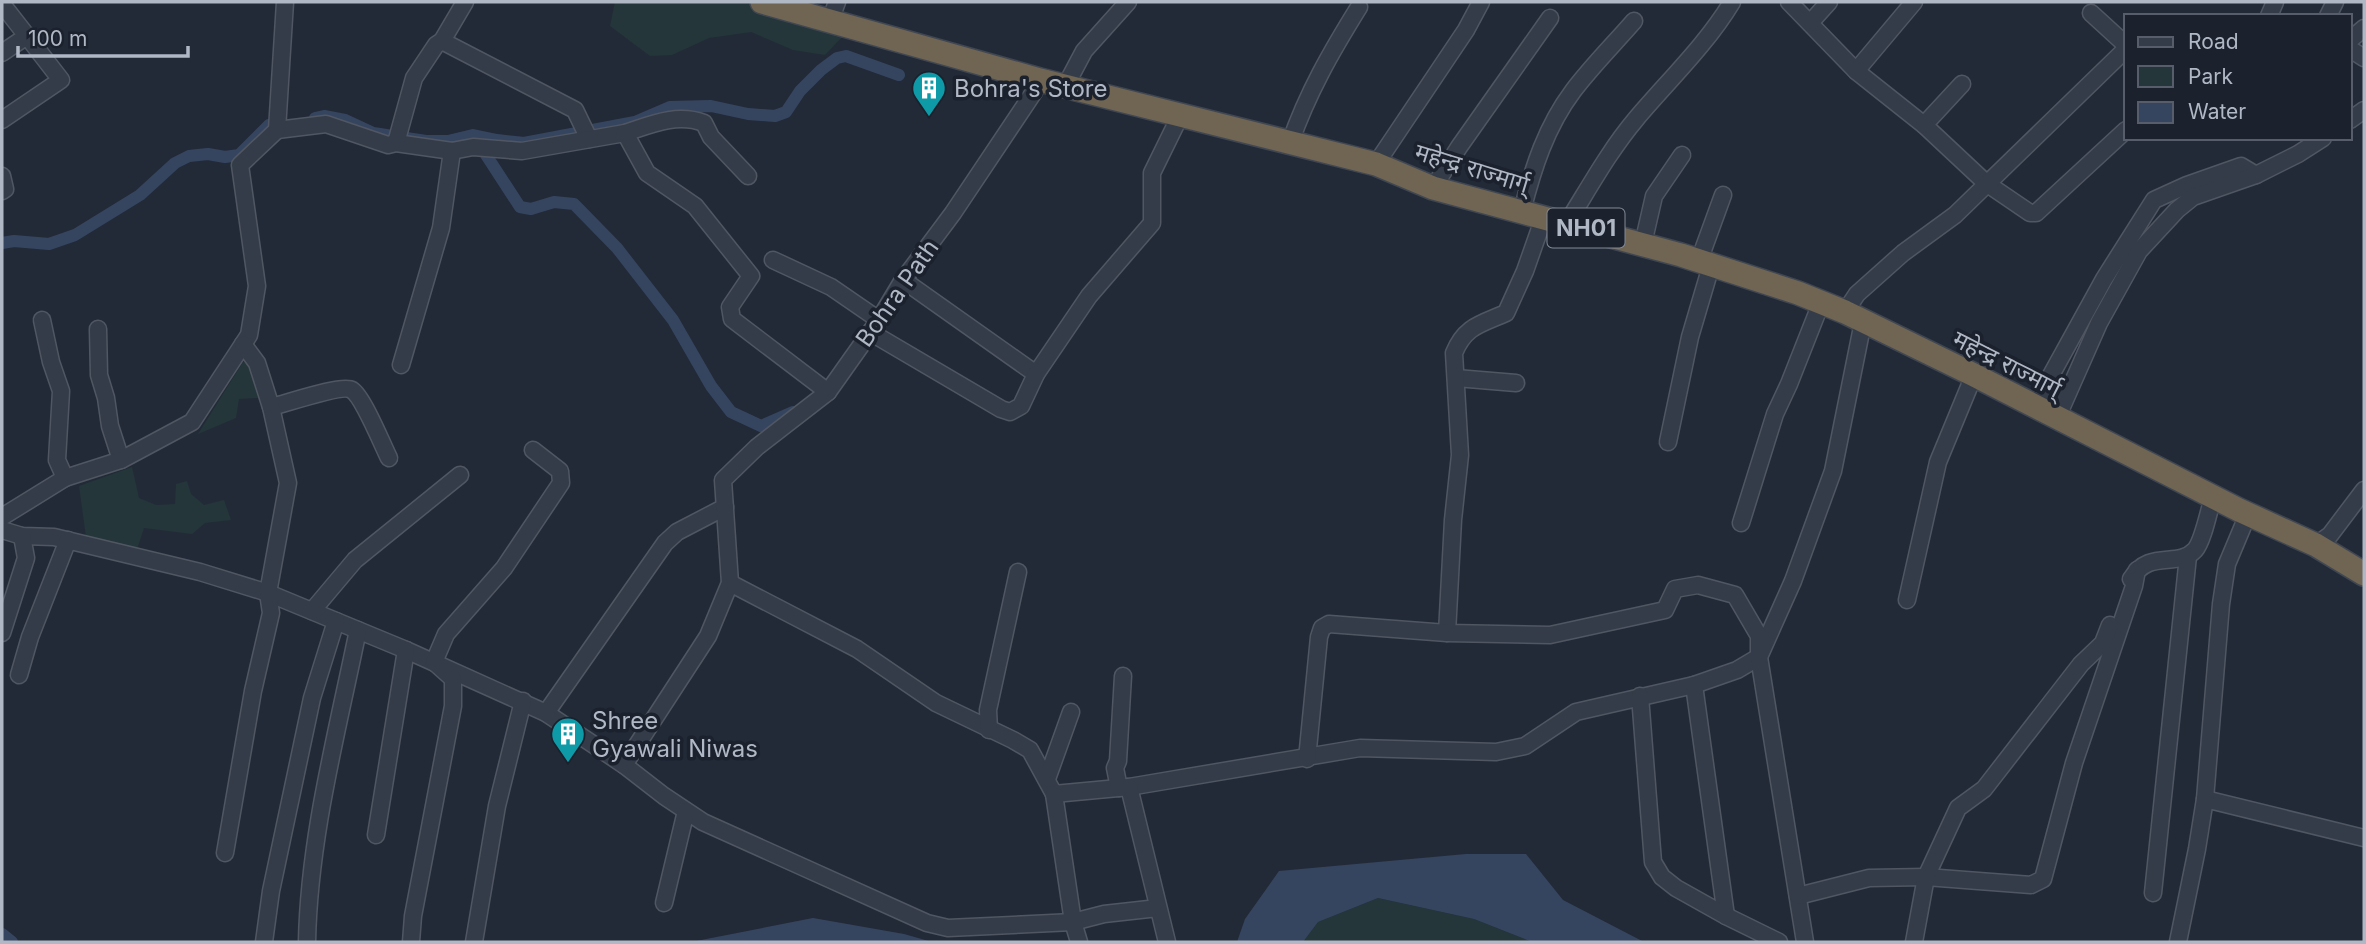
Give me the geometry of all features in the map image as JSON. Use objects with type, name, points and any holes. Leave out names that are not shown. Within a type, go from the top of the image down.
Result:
[{"type":"highway","name":"महेन्द्र राज्मार्ग्","points":[[762,2],[834,11],[1040,80],[1376,164],[1433,188],[1643,244],[1821,303],[1960,370],[1974,374],[2213,497],[2316,545],[2364,573]]},
{"type":"street","points":[[277,130],[285,2]]},
{"type":"street","points":[[396,143],[414,78],[436,45],[442,41],[464,2]]},
{"type":"street","points":[[1066,85],[1084,51],[1128,2]]},
{"type":"street","points":[[1376,164],[1466,30],[1481,2]]},
{"type":"street","points":[[1567,223],[1619,142],[1720,22],[1732,2]]},
{"type":"street","points":[[1789,2],[1856,71],[1924,125],[1986,183],[2030,213],[2036,212],[2124,132]]},
{"type":"street","points":[[1810,23],[1829,2]]},
{"type":"street","points":[[1856,71],[1914,2]]},
{"type":"street","points":[[2,5],[61,79],[2,120]]},
{"type":"street","points":[[1290,143],[1304,103],[1359,7]]},
{"type":"street","points":[[2091,13],[2124,45]]},
{"type":"street","points":[[1433,188],[1550,19]]},
{"type":"street","points":[[1447,633],[1453,520],[1460,455],[1454,353],[1460,339],[1470,329],[1506,313],[1525,271],[1533,214],[1533,168],[1555,119],[1573,91],[1634,21]]},
{"type":"street","points":[[2,53],[27,36]]},
{"type":"street","points":[[442,41],[575,110],[588,139]]},
{"type":"street","points":[[1050,787],[1124,787],[1307,759],[1360,748],[1496,752],[1525,746],[1576,712],[1694,685],[1737,670],[1759,657],[1793,581],[1833,471],[1857,294],[1903,253],[1955,215],[2124,49]]},
{"type":"street","name":"Bohra Path","points":[[725,507],[723,480],[757,447],[828,393],[875,326],[903,280],[953,213],[1040,80]]},
{"type":"street","points":[[1924,125],[1962,84]]},
{"type":"street","points":[[773,260],[831,287],[875,326],[1001,409],[1010,412],[1021,406],[1036,374],[1089,296],[1152,223],[1152,173],[1180,116]]},
{"type":"street","points":[[2,517],[65,478],[121,460],[192,422],[249,335],[257,286],[240,165],[277,130],[326,124],[388,145],[396,143],[452,151],[473,147],[522,151],[625,132],[668,119],[690,117],[704,123],[711,137],[748,176]]},
{"type":"street","points":[[625,132],[647,173],[695,206],[751,276],[730,307],[732,319],[828,393]]},
{"type":"street","points":[[2057,418],[2099,323],[2138,251],[2193,197],[2256,175],[2320,140]]},
{"type":"street","points":[[401,365],[441,228],[452,151]]},
{"type":"street","points":[[1643,244],[1654,196],[1682,155]]},
{"type":"street","points":[[2057,418],[2042,396],[2050,377],[2104,279],[2154,200],[2241,166],[2256,175]]},
{"type":"street","points":[[2,176],[5,189],[2,191]]},
{"type":"street","points":[[1668,442],[1705,263],[1723,195]]},
{"type":"street","points":[[903,280],[1036,374]]},
{"type":"street","points":[[1741,523],[1774,414],[1790,384],[1821,303]]},
{"type":"street","points":[[42,320],[51,362],[61,391],[57,460],[65,478]]},
{"type":"street","points":[[98,329],[99,375],[110,426],[121,460]]},
{"type":"street","points":[[225,853],[253,691],[271,613],[268,593],[288,483],[271,407],[257,363],[243,344]]},
{"type":"street","points":[[1907,600],[1938,462],[1974,374]]},
{"type":"street","points":[[1456,378],[1516,383]]},
{"type":"street","points":[[271,407],[334,390],[352,390],[361,401],[389,458]]},
{"type":"street","points":[[434,662],[446,634],[504,568],[561,483],[560,471],[533,450]]},
{"type":"street","points":[[312,611],[355,560],[460,475]]},
{"type":"street","points":[[2316,545],[2330,535],[2364,490]]},
{"type":"street","points":[[1914,942],[1926,877],[1958,808],[1984,789],[2081,664],[2103,643],[2125,589],[2137,570],[2147,562],[2188,556],[2197,548],[2213,497]]},
{"type":"street","points":[[546,713],[665,543],[677,532],[725,507],[730,583],[708,636],[624,765]]},
{"type":"street","points":[[2178,942],[2205,799],[2227,564],[2248,514]]},
{"type":"street","points":[[2,530],[22,536],[54,537],[200,572],[268,593],[406,650],[546,713],[703,822],[927,923],[948,928],[1073,922],[1104,914],[1158,908]]},
{"type":"street","points":[[2,633],[26,558],[22,536]]},
{"type":"street","points":[[19,675],[30,637],[68,540]]},
{"type":"street","points":[[2153,893],[2188,556]]},
{"type":"street","points":[[1798,897],[1869,878],[1926,877],[2031,884],[2043,879],[2074,763],[2134,586],[2137,570]]},
{"type":"street","points":[[989,730],[988,710],[1018,572]]},
{"type":"street","points":[[730,583],[857,649],[936,703],[1030,750],[1050,787],[1073,922],[1079,942]]},
{"type":"street","points":[[1307,759],[1319,636],[1322,628],[1329,624],[1447,633],[1550,635],[1665,610],[1675,589],[1698,585],[1735,595],[1759,636],[1759,657],[1805,942]]},
{"type":"street","points":[[264,942],[271,891],[312,698],[336,621]]},
{"type":"street","points":[[307,942],[307,914],[320,814],[358,630]]},
{"type":"street","points":[[376,835],[406,650]]},
{"type":"street","points":[[411,942],[413,916],[453,706],[453,679],[434,662]]},
{"type":"street","points":[[1123,676],[1118,761],[1115,768],[1124,787],[1167,942]]},
{"type":"street","points":[[1694,685],[1726,916]]},
{"type":"street","points":[[1640,696],[1653,862],[1662,877],[1726,916],[1779,942]]},
{"type":"street","points":[[474,942],[497,806],[523,701]]},
{"type":"street","points":[[1050,787],[1071,712]]},
{"type":"street","points":[[2205,799],[2364,838]]},
{"type":"street","points":[[664,903],[686,811]]},
{"type":"green space","points":[[615,2],[746,2],[848,31],[825,55],[793,50],[751,32],[709,38],[672,55],[650,56],[610,26]]},
{"type":"green space","points":[[243,362],[249,363],[258,398],[239,399],[236,418],[198,434]]},
{"type":"green space","points":[[132,467],[139,498],[156,505],[175,504],[176,484],[187,481],[191,494],[204,505],[224,500],[231,520],[205,523],[192,534],[144,528],[137,549],[86,537],[79,486]]},
{"type":"green space","points":[[1378,898],[1474,919],[1532,942],[1303,942],[1318,922]]},
{"type":"water","points":[[1466,854],[1526,854],[1563,900],[1644,942],[1532,942],[1474,919],[1378,898],[1318,922],[1303,942],[1237,942],[1245,919],[1279,871]]},
{"type":"water","points":[[813,918],[904,934],[932,942],[691,942]]},
{"type":"waterway","points":[[315,118],[324,116],[345,120],[373,133],[426,141],[448,141],[473,135],[524,143],[635,122],[670,107],[711,106],[748,114],[775,116],[786,112],[800,91],[821,70],[837,58],[846,56],[899,75]]},
{"type":"waterway","points":[[2,243],[14,241],[49,244],[75,235],[140,195],[175,163],[189,156],[239,155],[269,125],[283,123]]},
{"type":"waterway","points":[[479,144],[520,207],[531,209],[554,202],[574,204],[617,248],[673,320],[711,386],[731,412],[761,426],[793,412]]},
{"type":"waterway","points":[[2,934],[12,942]]},
{"type":"place","name":"Bohra's Store","points":[[929,118]]},
{"type":"place","name":"Shree Gyawali Niwas","points":[[568,764]]}]
